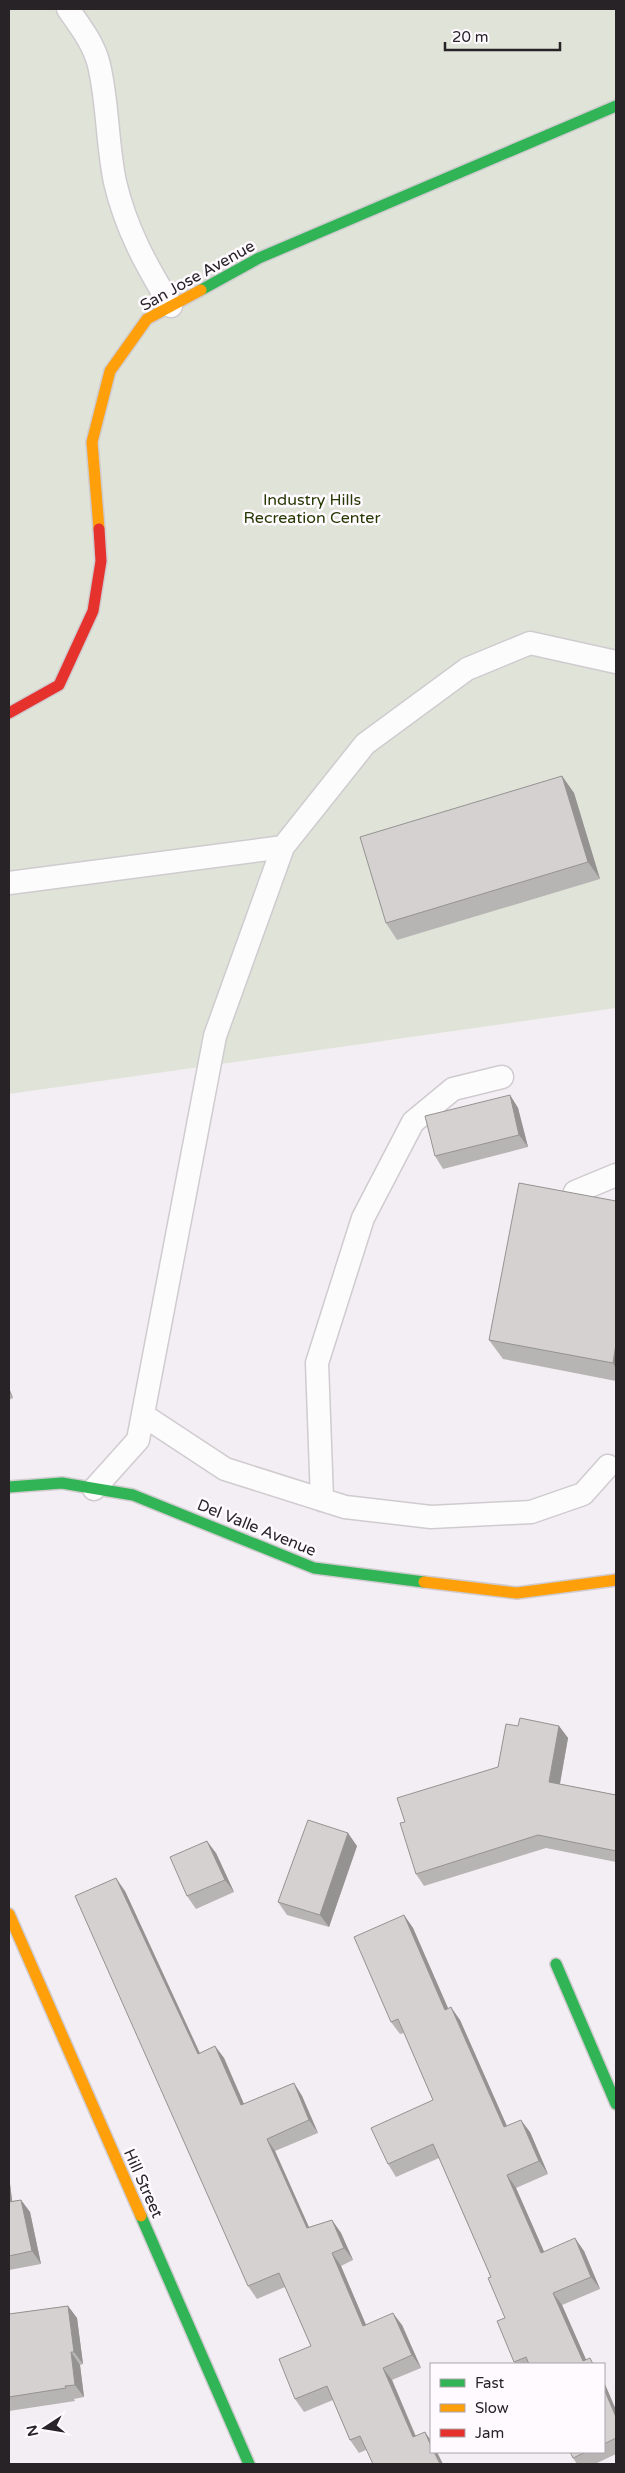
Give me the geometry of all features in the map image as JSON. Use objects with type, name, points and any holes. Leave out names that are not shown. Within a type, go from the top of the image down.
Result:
[{"type":"street","name":"San Jose Avenue","points":[[9,713],[59,685],[93,611],[100,561],[92,442],[110,371],[147,319],[259,258],[616,106]]},
{"type":"street","name":"Del Valle Avenue","points":[[9,1486],[62,1483],[133,1495],[314,1568],[517,1593],[616,1580]]},
{"type":"street","name":"Hill Street","points":[[9,1914],[249,2464]]},
{"type":"street","points":[[556,1964],[616,2104]]},
{"type":"lane","points":[[68,9],[85,33],[98,64],[115,181],[126,222],[143,261],[171,306]]},
{"type":"lane","points":[[94,1488],[138,1440],[215,1036],[283,847],[365,744],[467,669],[530,643],[616,662]]},
{"type":"lane","points":[[9,883],[283,847]]},
{"type":"lane","points":[[322,1500],[317,1363],[363,1218],[413,1122],[453,1089],[502,1078]]},
{"type":"lane","points":[[576,1192],[616,1175]]},
{"type":"lane","points":[[142,1415],[225,1469],[345,1507],[431,1517],[531,1512],[583,1494],[608,1466]]},
{"type":"green space","name":"Industry Hills Recreation Center","points":[[9,9],[616,9],[616,1008],[9,1094]]},
{"type":"building","points":[[562,776],[588,862],[386,923],[360,837]]},
{"type":"building","points":[[510,1095],[519,1135],[435,1156],[425,1116]]},
{"type":"building","points":[[519,1183],[616,1201],[616,1344],[613,1363],[489,1340]]},
{"type":"building","points":[[520,1718],[559,1726],[549,1782],[616,1795],[616,1851],[538,1835],[416,1874],[400,1823],[405,1822],[397,1798],[498,1767],[506,1724],[518,1726]]},
{"type":"building","points":[[308,1820],[348,1833],[320,1915],[278,1902]]},
{"type":"building","points":[[207,1841],[225,1880],[187,1896],[170,1857]]},
{"type":"building","points":[[116,1878],[198,2054],[215,2046],[241,2105],[294,2083],[309,2120],[267,2139],[307,2228],[332,2220],[344,2248],[332,2253],[363,2326],[393,2313],[412,2355],[383,2368],[413,2437],[425,2432],[430,2444],[430,2453],[434,2453],[440,2464],[373,2464],[360,2436],[350,2440],[327,2386],[295,2399],[279,2359],[311,2346],[279,2273],[248,2286],[75,1896]]},
{"type":"building","points":[[404,1915],[445,2010],[451,2007],[504,2127],[521,2120],[539,2161],[507,2175],[541,2253],[575,2238],[591,2277],[553,2293],[583,2361],[590,2358],[592,2363],[529,2363],[526,2357],[514,2362],[497,2321],[505,2318],[488,2278],[491,2277],[433,2144],[388,2164],[371,2128],[433,2100],[398,2019],[391,2022],[354,1937]]},
{"type":"building","points":[[21,2200],[32,2251],[9,2256],[9,2202]]},
{"type":"building","points":[[68,2306],[74,2352],[71,2352],[75,2385],[9,2397],[9,2314]]},
{"type":"building","points":[[605,2391],[616,2417],[616,2438],[605,2444]]},
{"type":"building","points":[[570,2453],[584,2453],[573,2458]]},
{"type":"traffic: fast","points":[[201,290],[259,258],[616,106]]},
{"type":"traffic: fast","points":[[9,1487],[62,1483],[133,1495],[314,1568],[424,1582]]},
{"type":"traffic: fast","points":[[556,1964],[616,2104]]},
{"type":"traffic: fast","points":[[141,2216],[249,2464]]},
{"type":"traffic: slow","points":[[99,529],[92,442],[110,371],[147,319],[201,290]]},
{"type":"traffic: slow","points":[[424,1582],[517,1593],[616,1580]]},
{"type":"traffic: slow","points":[[9,1914],[141,2216]]},
{"type":"traffic: jam","points":[[9,713],[59,685],[93,611],[101,561],[99,529]]}]
